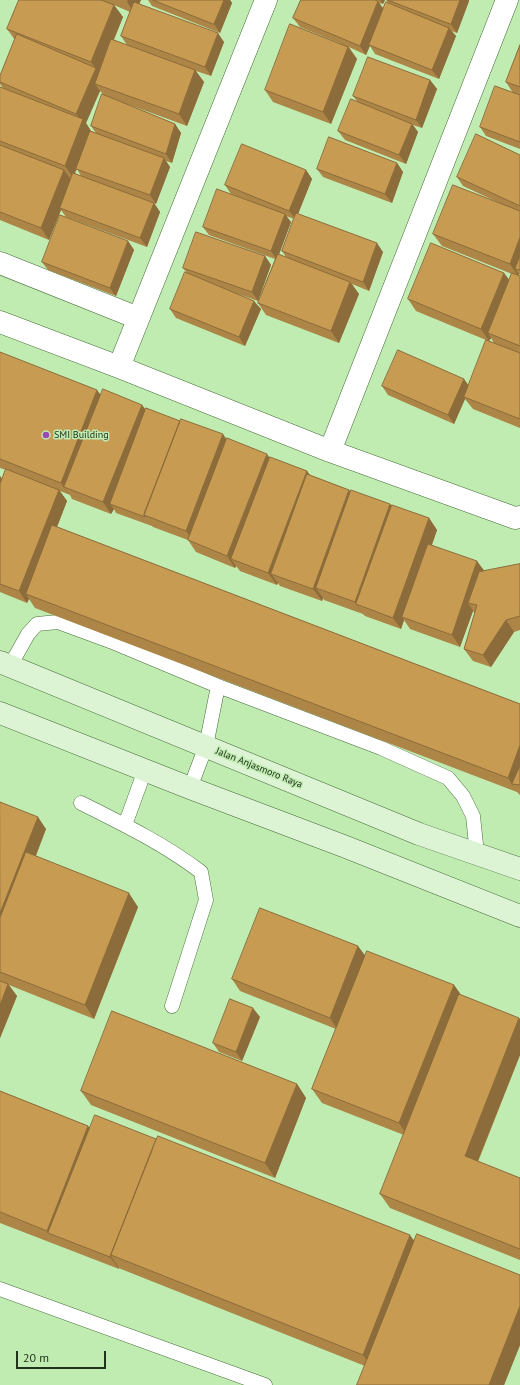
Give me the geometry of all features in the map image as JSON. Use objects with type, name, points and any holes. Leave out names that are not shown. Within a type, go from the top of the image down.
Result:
[{"type":"street","points":[[119,367],[266,0]]},
{"type":"street","points":[[330,451],[508,0]]},
{"type":"street","points":[[0,263],[138,318]]},
{"type":"street","points":[[0,322],[119,367],[330,451],[515,518],[520,517]]},
{"type":"street","name":"Jalan Anjasmoro Raya","points":[[5,664],[419,834],[476,854],[517,863]]},
{"type":"street","points":[[0,713],[190,788],[346,846],[520,916]]},
{"type":"lane","points":[[5,664],[37,624],[58,622],[115,643],[218,686],[381,748],[448,778],[463,796],[473,816],[476,854]]},
{"type":"lane","points":[[190,788],[206,746],[218,686]]},
{"type":"lane","points":[[125,825],[145,770]]},
{"type":"lane","points":[[80,803],[125,825],[178,855],[201,872],[206,900],[172,1006]]},
{"type":"lane","points":[[0,1289],[264,1385]]},
{"type":"building","points":[[19,0],[101,0],[114,5],[91,62],[7,29]]},
{"type":"building","points":[[153,0],[224,0],[214,24]]},
{"type":"building","points":[[301,0],[378,1],[360,46],[293,18]]},
{"type":"building","points":[[388,0],[460,0],[451,24]]},
{"type":"building","points":[[134,2],[218,33],[205,67],[121,36]]},
{"type":"building","points":[[386,2],[449,28],[432,70],[369,45]]},
{"type":"building","points":[[290,24],[348,47],[323,112],[265,90]]},
{"type":"building","points":[[17,34],[96,68],[76,114],[0,82],[0,76]]},
{"type":"building","points":[[111,39],[195,70],[179,114],[95,84]]},
{"type":"building","points":[[520,45],[520,87],[506,82]]},
{"type":"building","points":[[368,57],[430,80],[416,120],[353,96]]},
{"type":"building","points":[[495,86],[520,95],[520,142],[480,127]]},
{"type":"building","points":[[0,87],[83,119],[65,166],[0,141]]},
{"type":"building","points":[[102,94],[175,124],[166,154],[91,126]]},
{"type":"building","points":[[351,99],[412,124],[399,155],[338,131]]},
{"type":"building","points":[[90,131],[164,158],[150,195],[76,169]]},
{"type":"building","points":[[476,134],[520,155],[520,206],[457,177]]},
{"type":"building","points":[[329,137],[397,163],[385,194],[317,169]]},
{"type":"building","points":[[242,144],[306,170],[289,211],[225,185]]},
{"type":"building","points":[[0,145],[64,170],[41,228],[0,212]]},
{"type":"building","points":[[73,173],[154,203],[140,238],[60,208]]},
{"type":"building","points":[[453,185],[520,211],[520,237],[510,264],[433,234]]},
{"type":"building","points":[[217,189],[285,214],[271,251],[203,227]]},
{"type":"building","points":[[296,213],[377,243],[363,282],[282,251]]},
{"type":"building","points":[[60,215],[128,241],[110,288],[42,262]]},
{"type":"building","points":[[196,232],[265,256],[252,292],[183,268]]},
{"type":"building","points":[[431,243],[504,273],[481,329],[408,299]]},
{"type":"building","points":[[278,254],[350,282],[331,331],[258,303]]},
{"type":"building","points":[[520,256],[520,270],[515,269]]},
{"type":"building","points":[[185,272],[254,301],[239,337],[170,309]]},
{"type":"building","points":[[512,273],[520,276],[520,346],[488,333]]},
{"type":"building","points":[[486,340],[520,353],[520,419],[464,397]]},
{"type":"building","points":[[398,350],[464,379],[448,415],[382,386]]},
{"type":"building","name":"SMI Building","points":[[0,352],[97,390],[61,483],[0,459]]},
{"type":"building","points":[[103,389],[142,405],[103,502],[64,487]]},
{"type":"building","points":[[146,408],[180,421],[144,515],[145,517],[110,504]]},
{"type":"building","points":[[181,419],[223,434],[186,531],[144,515]]},
{"type":"building","points":[[227,438],[267,454],[227,556],[188,540]]},
{"type":"building","points":[[270,457],[307,471],[268,573],[231,559]]},
{"type":"building","points":[[6,469],[59,490],[19,591],[0,584],[0,484]]},
{"type":"building","points":[[307,474],[349,490],[313,589],[271,574]]},
{"type":"building","points":[[351,490],[390,504],[355,602],[316,588]]},
{"type":"building","points":[[392,505],[429,518],[393,618],[356,604]]},
{"type":"building","points":[[52,525],[520,704],[520,745],[508,778],[26,594]]},
{"type":"building","points":[[428,544],[477,561],[452,635],[402,617]]},
{"type":"building","points":[[520,564],[520,616],[506,620],[483,655],[464,649],[477,605],[468,603],[479,572]]},
{"type":"building","points":[[520,766],[520,785],[512,784]]},
{"type":"building","points":[[0,802],[38,817],[0,913]]},
{"type":"building","points":[[26,852],[129,893],[85,1005],[0,972],[0,918]]},
{"type":"building","points":[[260,908],[358,946],[330,1018],[232,979]]},
{"type":"building","points":[[367,951],[454,985],[399,1123],[312,1089]]},
{"type":"building","points":[[0,981],[8,984],[0,1005]]},
{"type":"building","points":[[459,994],[519,1018],[465,1156],[520,1178],[520,1249],[380,1194]]},
{"type":"building","points":[[230,999],[253,1008],[236,1052],[213,1043]]},
{"type":"building","points":[[112,1011],[297,1084],[265,1163],[81,1091]]},
{"type":"building","points":[[0,1091],[88,1126],[47,1231],[0,1212]]},
{"type":"building","points":[[95,1115],[156,1139],[110,1257],[48,1233]]},
{"type":"building","points":[[158,1136],[410,1235],[363,1355],[111,1255]]},
{"type":"building","points":[[417,1234],[520,1275],[520,1306],[489,1385],[357,1385]]},
{"type":"place","name":"SMI Building","points":[[46,435]]}]
